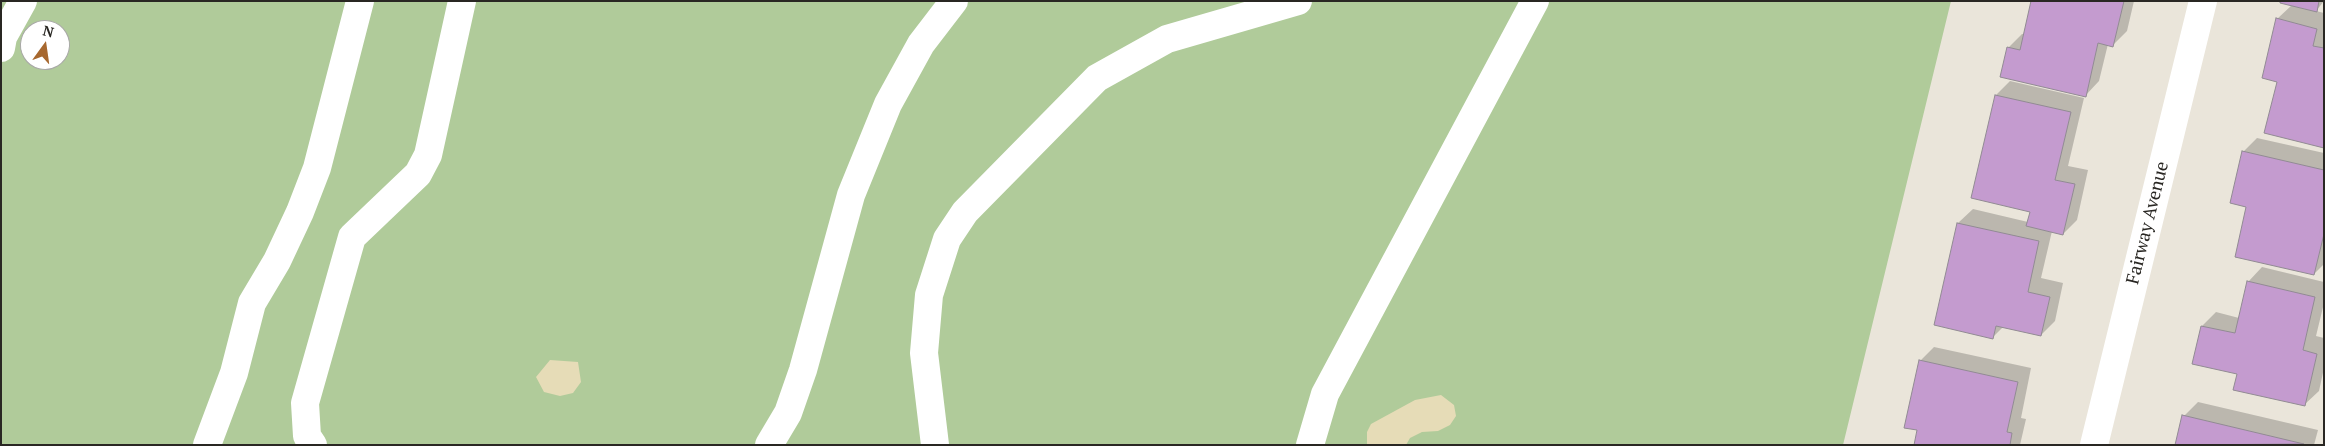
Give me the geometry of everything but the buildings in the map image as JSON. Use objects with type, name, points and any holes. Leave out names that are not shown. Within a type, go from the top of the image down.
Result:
[{"type":"street","points":[[2,40],[23,1]]},
{"type":"street","points":[[206,445],[234,373],[252,303],[296,220],[317,168],[360,1]]},
{"type":"street","points":[[313,445],[307,436],[305,403],[352,237],[418,174],[428,155],[462,1]]},
{"type":"street","points":[[769,445],[788,413],[803,370],[851,195],[888,104],[921,44],[954,1]]},
{"type":"street","points":[[935,445],[924,353],[929,295],[947,240],[965,212],[1097,78],[1167,39],[1298,1]]},
{"type":"street","points":[[1310,445],[1325,394],[1535,1]]},
{"type":"street","name":"Fairway Avenue","points":[[2094,445],[2203,1]]},
{"type":"green space","points":[[1,1],[1951,1],[1843,445],[1,445]]},
{"type":"sand","points":[[550,360],[578,362],[581,382],[573,393],[560,396],[544,392],[536,377]]},
{"type":"sand","points":[[1441,395],[1454,405],[1456,416],[1450,425],[1438,431],[1422,432],[1410,438],[1406,445],[1367,445],[1367,432],[1371,424],[1415,400]]}]
